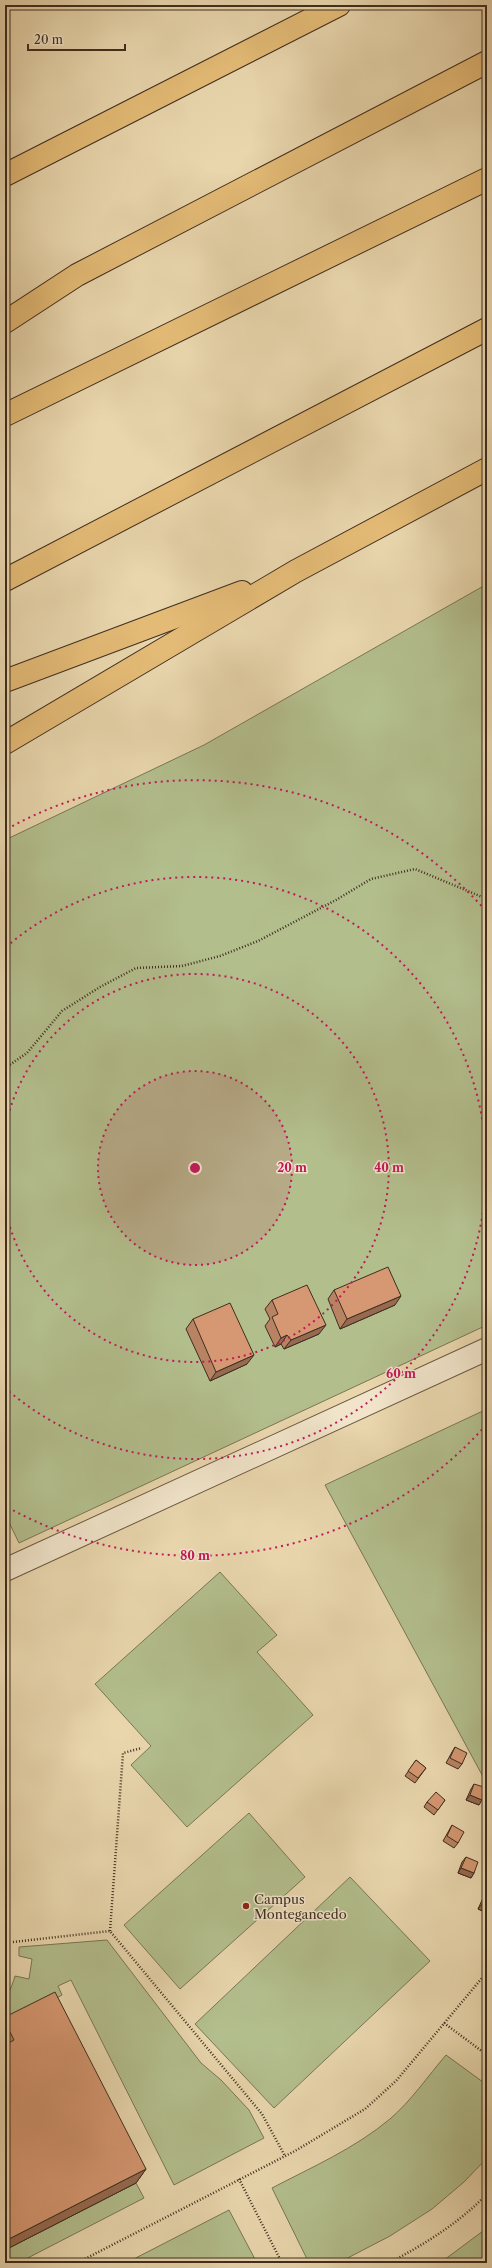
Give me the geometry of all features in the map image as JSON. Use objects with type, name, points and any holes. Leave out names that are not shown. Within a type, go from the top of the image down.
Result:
[{"type":"highway","points":[[5,175],[339,5]]},
{"type":"highway","points":[[5,322],[77,275],[487,62]]},
{"type":"highway","points":[[5,415],[487,179]]},
{"type":"highway","points":[[5,580],[487,329]]},
{"type":"highway","points":[[5,743],[296,571],[487,469]]},
{"type":"highway","points":[[5,681],[296,571]]},
{"type":"street","points":[[5,1570],[487,1350]]},
{"type":"path","points":[[5,1068],[27,1053],[62,1011],[100,987],[136,968],[182,966],[220,956],[258,941],[336,900],[371,879],[415,869],[487,899]]},
{"type":"path","points":[[142,1748],[123,1753],[110,1931],[262,2114],[286,2156]]},
{"type":"path","points":[[13,1942],[110,1931]]},
{"type":"path","points":[[76,2263],[238,2179],[286,2156],[365,2109],[396,2081],[487,1972]]},
{"type":"path","points":[[444,2023],[487,2055]]},
{"type":"path","points":[[238,2179],[282,2263]]},
{"type":"path","points":[[390,2263],[415,2249],[468,2214],[487,2194]]},
{"type":"green space","points":[[487,584],[487,1325],[19,1543],[5,1514],[5,840],[204,745]]},
{"type":"green space","points":[[487,1409],[487,1784],[325,1485]]},
{"type":"green space","points":[[220,1572],[277,1635],[257,1652],[313,1715],[187,1827],[131,1765],[151,1746],[95,1684]]},
{"type":"green space","points":[[249,1813],[305,1877],[180,1989],[124,1925]]},
{"type":"green space","points":[[350,1877],[430,1961],[274,2108],[195,2024]]},
{"type":"green space","points":[[107,1940],[201,2063],[221,2080],[249,2110],[264,2138],[174,2185],[71,1980],[58,1986],[62,1995],[12,2023],[6,2008],[6,1999],[15,1976],[29,1979],[32,1959],[19,1956],[19,1947]]},
{"type":"green space","points":[[446,2055],[487,2085],[487,2158],[464,2182],[432,2209],[390,2236],[338,2263],[309,2263],[272,2188],[332,2157],[376,2130],[405,2104]]},
{"type":"green space","points":[[136,2183],[144,2198],[18,2263],[5,2263],[5,2250]]},
{"type":"green space","points":[[229,2210],[257,2263],[126,2263]]},
{"type":"green space","points":[[487,2228],[487,2263],[440,2263]]},
{"type":"building","points":[[388,1267],[401,1296],[347,1319],[334,1290]]},
{"type":"building","points":[[307,1285],[326,1325],[291,1340],[287,1335],[281,1338],[272,1317],[278,1314],[272,1300]]},
{"type":"building","points":[[230,1303],[254,1355],[216,1372],[193,1319]]},
{"type":"building","points":[[455,1747],[467,1753],[462,1764],[450,1758]]},
{"type":"building","points":[[416,1760],[426,1768],[418,1778],[408,1771]]},
{"type":"building","points":[[474,1784],[487,1788],[482,1800],[470,1795]]},
{"type":"building","points":[[436,1792],[445,1800],[438,1810],[427,1802]]},
{"type":"building","points":[[452,1825],[464,1832],[458,1843],[447,1836]]},
{"type":"building","points":[[466,1857],[478,1862],[474,1873],[461,1868]]},
{"type":"building","points":[[487,1893],[487,1906],[482,1904]]},
{"type":"building","points":[[55,1992],[146,2169],[5,2241],[5,2045],[14,2040],[5,2022],[5,2017]]},
{"type":"place","name":"Campus Montegancedo","points":[[246,1906]]}]
